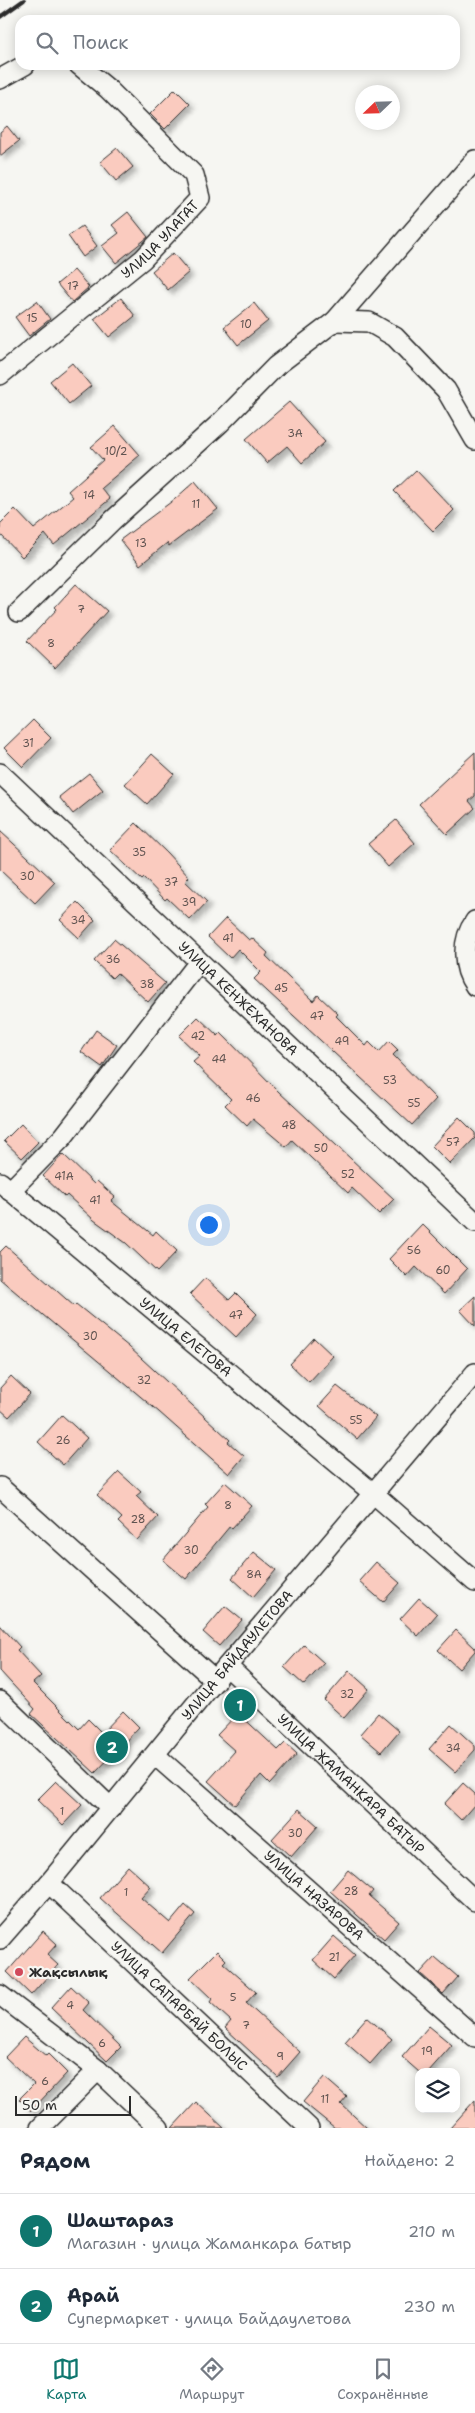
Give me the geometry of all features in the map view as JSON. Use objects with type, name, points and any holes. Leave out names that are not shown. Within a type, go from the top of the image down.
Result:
[{"type":"street","points":[[0,80],[17,70]]},
{"type":"street","name":"УЛИЦА УЛАГАТ","points":[[0,375],[143,259],[200,198],[194,175],[108,89],[85,70]]},
{"type":"street","points":[[19,612],[113,520],[220,424],[276,366],[334,321],[475,160]]},
{"type":"street","points":[[334,321],[369,322],[395,337],[446,390],[475,440]]},
{"type":"street","name":"УЛИЦА КЕНЖЕХАНОВА","points":[[0,773],[475,1222]]},
{"type":"street","points":[[475,922],[463,952],[470,980],[475,986]]},
{"type":"street","points":[[5,1187],[63,1137],[199,962]]},
{"type":"street","name":"УЛИЦА ЕЛЕТОВА","points":[[5,1187],[373,1493],[475,1582]]},
{"type":"street","name":"УЛИЦА БАЙДАУЛЕТОВА","points":[[0,1939],[49,1883],[221,1674],[475,1372]]},
{"type":"street","name":"УЛИЦА ЖАМАНКАРА БАТЫР","points":[[0,1487],[221,1674],[475,1901]]},
{"type":"street","points":[[0,1701],[111,1808]]},
{"type":"street","name":"УЛИЦА НАЗАРОВА","points":[[155,1755],[475,2037]]},
{"type":"street","name":"УЛИЦА CАПАРБАЙ БОЛЫС","points":[[49,1883],[309,2128]]},
{"type":"street","points":[[0,1995],[98,2070],[159,2128]]},
{"type":"street","points":[[40,2128],[98,2070]]},
{"type":"building","points":[[175,89],[190,104],[165,129],[150,114]]},
{"type":"building","points":[[7,126],[19,141],[0,156],[0,132]]},
{"type":"building","points":[[117,148],[133,167],[116,181],[100,162]]},
{"type":"building","points":[[128,212],[148,237],[116,263],[102,246],[119,233],[112,225]]},
{"type":"building","points":[[82,226],[97,246],[83,257],[68,236]]},
{"type":"building","points":[[173,253],[189,272],[168,290],[152,271]]},
{"type":"building","points":[[74,270],[89,287],[72,302],[57,284]]},
{"type":"building","points":[[121,298],[135,316],[109,337],[94,319]]},
{"type":"building","points":[[37,301],[50,319],[29,336],[15,317]]},
{"type":"building","points":[[254,303],[268,321],[238,345],[224,327]]},
{"type":"building","points":[[72,363],[91,386],[69,404],[50,381]]},
{"type":"building","points":[[289,402],[325,442],[302,463],[287,446],[267,463],[246,439]]},
{"type":"building","points":[[115,426],[140,455],[101,488],[110,499],[54,545],[45,534],[22,557],[0,534],[0,524],[15,509],[34,529],[73,497],[68,491],[103,460],[91,447]]},
{"type":"building","points":[[416,470],[454,510],[433,531],[394,491]]},
{"type":"building","points":[[195,481],[218,509],[169,546],[167,543],[140,565],[120,540],[175,499]]},
{"type":"building","points":[[76,584],[107,611],[55,668],[27,641],[57,609],[55,607]]},
{"type":"building","points":[[33,720],[51,738],[23,767],[4,748]]},
{"type":"building","points":[[475,752],[475,796],[469,801],[475,808],[447,834],[419,804]]},
{"type":"building","points":[[152,754],[174,774],[147,804],[125,784]]},
{"type":"building","points":[[89,773],[103,790],[73,814],[59,797]]},
{"type":"building","points":[[396,820],[415,843],[388,867],[368,844]]},
{"type":"building","points":[[136,823],[189,877],[185,881],[207,902],[190,920],[167,898],[165,900],[144,878],[142,880],[110,850]]},
{"type":"building","points":[[0,831],[55,882],[35,903],[0,870]]},
{"type":"building","points":[[77,902],[95,920],[79,938],[60,920]]},
{"type":"building","points":[[226,918],[249,940],[252,938],[268,953],[266,956],[313,1001],[318,995],[338,1014],[336,1016],[366,1046],[369,1042],[379,1052],[389,1041],[398,1050],[393,1055],[436,1099],[412,1125],[254,979],[261,972],[238,949],[230,958],[208,937]]},
{"type":"building","points":[[114,939],[165,983],[148,1002],[117,973],[112,978],[94,961]]},
{"type":"building","points":[[198,1017],[218,1036],[221,1033],[279,1092],[394,1199],[379,1214],[352,1188],[348,1193],[292,1140],[286,1147],[253,1119],[247,1126],[225,1105],[231,1099],[193,1062],[200,1056],[179,1036]]},
{"type":"building","points":[[96,1030],[117,1045],[102,1067],[81,1052]]},
{"type":"building","points":[[459,1117],[475,1133],[475,1138],[450,1164],[432,1146]]},
{"type":"building","points":[[21,1124],[38,1142],[22,1158],[4,1141]]},
{"type":"building","points":[[63,1154],[94,1184],[97,1181],[115,1197],[111,1201],[153,1235],[156,1231],[177,1251],[157,1272],[126,1243],[94,1220],[67,1195],[65,1197],[43,1176]]},
{"type":"building","points":[[422,1224],[467,1269],[444,1294],[416,1267],[407,1277],[389,1259]]},
{"type":"building","points":[[6,1246],[74,1306],[76,1304],[129,1347],[230,1440],[228,1442],[244,1456],[229,1474],[159,1412],[0,1279],[0,1252]]},
{"type":"building","points":[[205,1278],[229,1300],[236,1293],[257,1314],[236,1337],[190,1294]]},
{"type":"building","points":[[475,1296],[475,1326],[460,1310]]},
{"type":"building","points":[[314,1338],[333,1356],[309,1382],[290,1364]]},
{"type":"building","points":[[11,1376],[30,1394],[9,1417],[0,1409],[0,1388]]},
{"type":"building","points":[[337,1386],[376,1417],[357,1439],[319,1406]]},
{"type":"building","points":[[62,1415],[87,1438],[63,1465],[38,1442]]},
{"type":"building","points":[[119,1472],[141,1492],[136,1496],[158,1517],[137,1540],[118,1522],[122,1518],[97,1495]]},
{"type":"building","points":[[225,1482],[252,1506],[232,1528],[230,1526],[186,1579],[163,1560],[208,1507],[205,1504]]},
{"type":"building","points":[[254,1552],[276,1570],[253,1597],[232,1578]]},
{"type":"building","points":[[376,1562],[400,1583],[383,1602],[359,1581]]},
{"type":"building","points":[[419,1598],[437,1614],[418,1636],[400,1619]]},
{"type":"building","points":[[225,1606],[242,1620],[219,1646],[203,1632]]},
{"type":"building","points":[[0,1625],[20,1647],[17,1650],[41,1676],[33,1683],[79,1729],[88,1719],[102,1733],[123,1711],[139,1727],[95,1773],[31,1714],[35,1709],[0,1671]]},
{"type":"building","points":[[456,1630],[475,1648],[475,1651],[459,1669],[438,1650]]},
{"type":"building","points":[[304,1645],[324,1663],[304,1685],[284,1667]]},
{"type":"building","points":[[349,1671],[369,1689],[344,1718],[324,1700]]},
{"type":"building","points":[[238,1713],[278,1750],[285,1743],[297,1754],[270,1784],[261,1775],[235,1805],[208,1781],[235,1751],[217,1735]]},
{"type":"building","points":[[378,1713],[399,1731],[381,1752],[360,1734]]},
{"type":"building","points":[[451,1724],[475,1746],[475,1750],[455,1772],[429,1749]]},
{"type":"building","points":[[56,1781],[82,1805],[63,1825],[37,1800]]},
{"type":"building","points":[[463,1783],[475,1794],[475,1804],[461,1820],[444,1804]]},
{"type":"building","points":[[299,1809],[318,1826],[291,1857],[272,1839]]},
{"type":"building","points":[[128,1866],[151,1887],[141,1898],[170,1923],[185,1905],[195,1914],[162,1953],[100,1898]]},
{"type":"building","points":[[348,1870],[373,1891],[369,1896],[399,1922],[384,1939],[330,1891]]},
{"type":"building","points":[[43,1931],[57,1944],[47,1955],[58,1965],[31,1995],[7,1972]]},
{"type":"building","points":[[334,1936],[355,1955],[334,1979],[313,1960]]},
{"type":"building","points":[[217,1951],[226,1960],[223,1963],[256,1992],[246,2003],[300,2052],[278,2077],[225,2028],[231,2021],[210,2002],[212,1999],[190,1978]]},
{"type":"building","points":[[435,1957],[458,1977],[443,1994],[420,1973]]},
{"type":"building","points":[[71,1986],[89,2003],[83,2010],[121,2047],[107,2061],[51,2008]]},
{"type":"building","points":[[367,2017],[392,2039],[370,2064],[345,2042]]},
{"type":"building","points":[[429,2026],[452,2045],[432,2068],[415,2068],[402,2057]]},
{"type":"building","points":[[24,2037],[46,2056],[48,2054],[67,2073],[31,2111],[19,2099],[34,2084],[5,2057]]},
{"type":"building","points":[[324,2077],[347,2097],[341,2104],[367,2128],[335,2128],[303,2102]]},
{"type":"building","points":[[475,2100],[475,2128],[450,2128]]},
{"type":"building","points":[[196,2102],[224,2128],[172,2128]]},
{"type":"railway","points":[[0,17],[24,0]]},
{"type":"place","name":"Шаштараз","points":[[240,1705]]},
{"type":"place","name":"Арай","points":[[112,1747]]},
{"type":"place","name":"Жақсылық","points":[[19,1972]]}]
